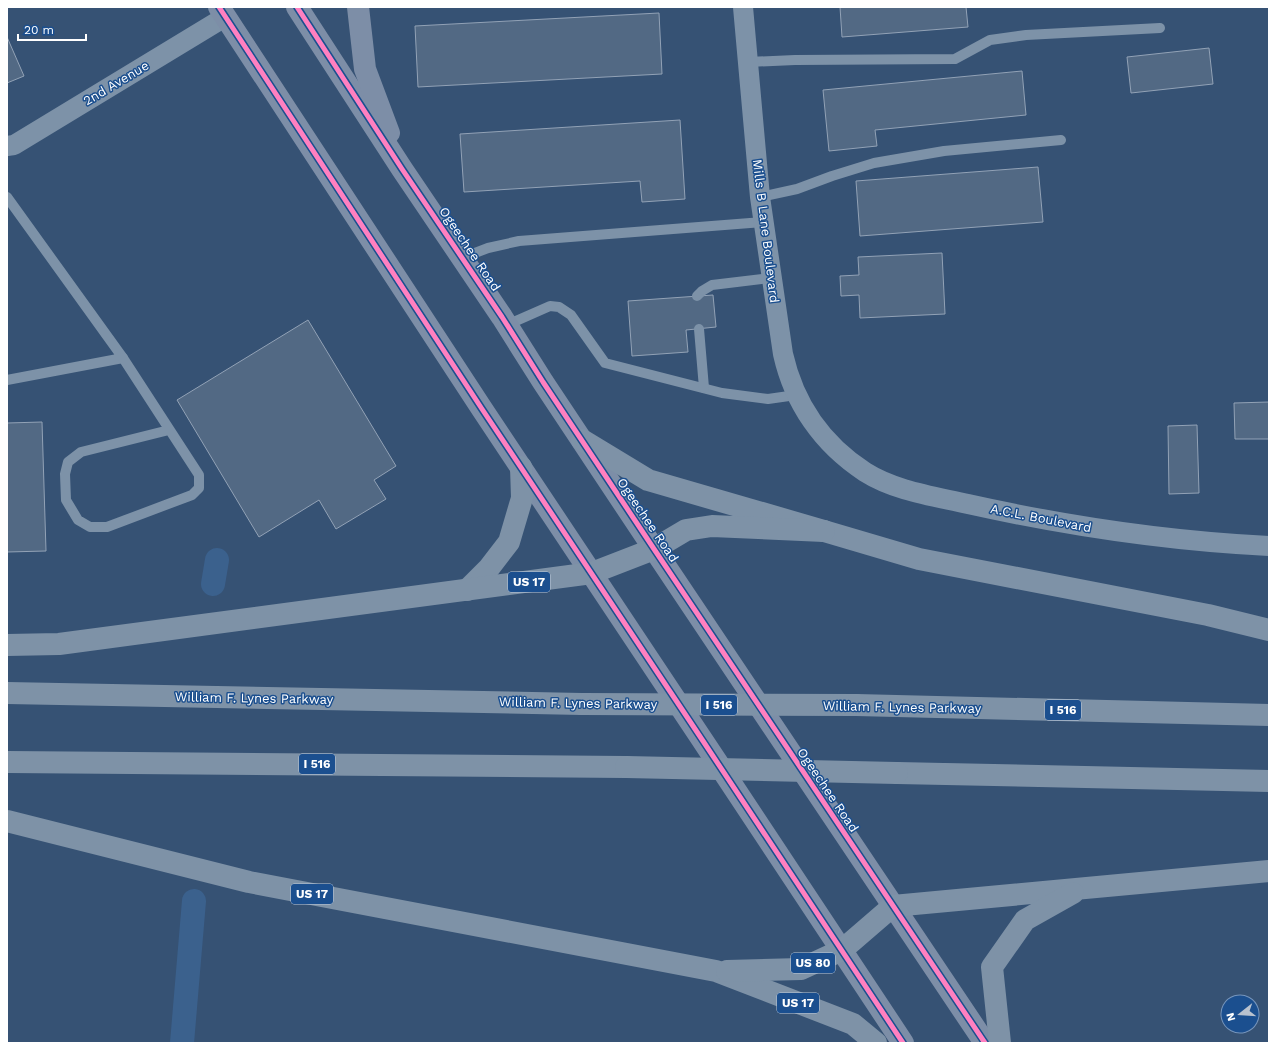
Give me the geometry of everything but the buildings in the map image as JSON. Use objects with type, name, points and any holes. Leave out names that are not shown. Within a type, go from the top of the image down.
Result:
[{"type":"highway","points":[[582,440],[648,480],[824,530],[919,559],[1208,615],[1269,630]]},
{"type":"highway","points":[[467,590],[489,568],[509,542],[522,498],[520,467]]},
{"type":"highway","points":[[654,549],[686,530],[712,526],[824,530]]},
{"type":"highway","name":"US 17","points":[[7,645],[59,644],[592,573],[654,549]]},
{"type":"highway","name":"William F. Lynes Parkway","points":[[7,693],[582,704],[856,705],[1269,715]]},
{"type":"highway","name":"I 516","points":[[7,762],[626,766],[1269,781]]},
{"type":"highway","name":"US 17","points":[[7,821],[249,882],[716,971],[853,1024],[876,1043]]},
{"type":"highway","points":[[893,906],[1269,871]]},
{"type":"highway","points":[[1000,1043],[992,967],[1024,920],[1080,889]]},
{"type":"highway","name":"US 80","points":[[716,971],[801,969],[842,950],[893,906]]},
{"type":"main road","name":"Ogeechee Road","points":[[297,7],[543,382],[985,1043]]},
{"type":"main road","points":[[358,7],[365,68],[402,169]]},
{"type":"main road","points":[[222,12],[520,467],[592,573],[903,1043]]},
{"type":"street","name":"Mills B Lane Boulevard","points":[[743,7],[760,197],[783,354],[787,373],[796,395],[805,411],[828,442]]},
{"type":"street","name":"2nd Avenue","points":[[10,147],[222,12]]},
{"type":"street","name":"A.C.L. Boulevard","points":[[828,442],[847,459],[866,472],[889,484],[909,491],[1027,517],[1082,527],[1189,541],[1269,546]]},
{"type":"lane","points":[[748,62],[795,60],[955,59],[990,40],[1026,35],[1160,28]]},
{"type":"lane","points":[[760,197],[797,188],[874,163],[944,151],[1061,140]]},
{"type":"lane","points":[[7,197],[123,358],[199,475],[199,488],[192,495],[108,527],[90,527],[78,520],[66,500],[65,474],[68,462],[80,452],[169,430]]},
{"type":"lane","points":[[462,258],[488,248],[519,241],[764,222]]},
{"type":"lane","points":[[698,296],[702,290],[712,285],[771,278]]},
{"type":"lane","points":[[507,325],[550,306],[559,307],[571,315],[604,363],[722,393],[768,399],[796,395]]},
{"type":"lane","points":[[699,329],[704,388]]},
{"type":"lane","points":[[7,380],[123,358]]},
{"type":"waterway","points":[[213,584],[217,560]]},
{"type":"waterway","points":[[182,1043],[194,901]]},
{"type":"cycle path","points":[[219,7],[482,409],[903,1043]]},
{"type":"cycle path","points":[[297,7],[402,169],[502,317],[543,382],[985,1043]]}]
